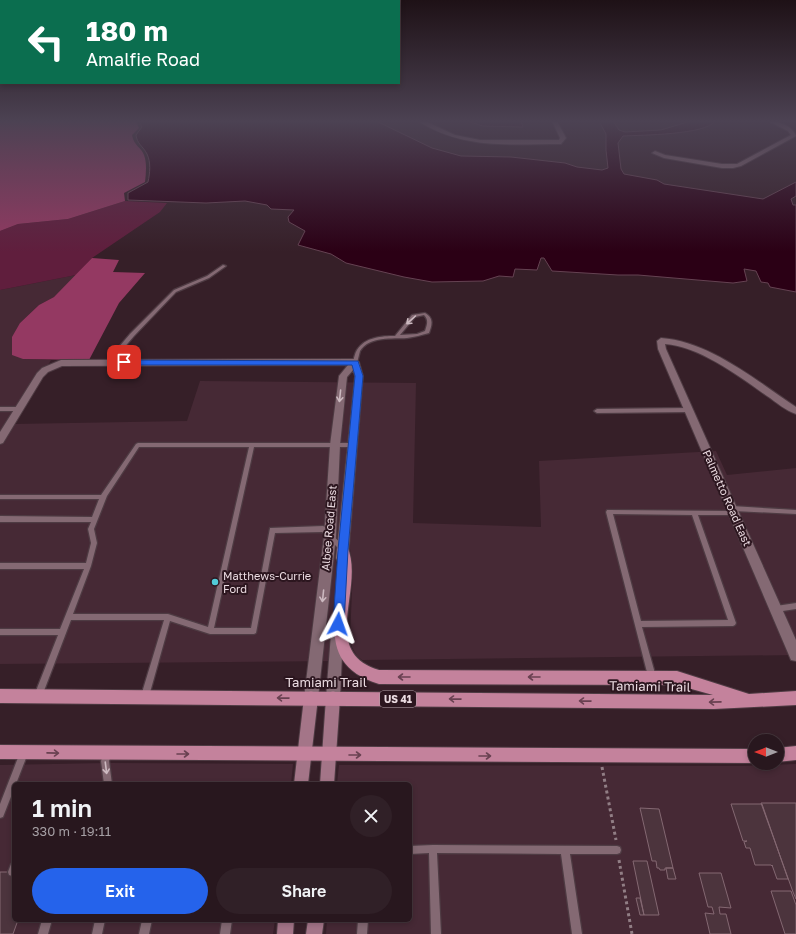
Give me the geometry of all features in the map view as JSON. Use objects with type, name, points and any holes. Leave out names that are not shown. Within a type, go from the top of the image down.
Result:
[{"type":"main road","points":[[343,550],[345,569],[341,638],[343,650],[349,660],[357,668],[367,674],[379,677],[677,678],[752,701]]},
{"type":"main road","name":"Tamiami Trail","points":[[0,696],[145,696],[714,702],[796,698]]},
{"type":"main road","points":[[0,752],[748,756]]},
{"type":"main road","points":[[784,754],[796,753]]},
{"type":"street","points":[[714,165],[722,166],[740,165]]},
{"type":"street","name":"Palmetto Road East","points":[[796,411],[704,353],[676,341],[662,341],[662,349],[796,655]]},
{"type":"street","points":[[0,440],[40,375],[53,366],[68,362],[355,362]]},
{"type":"street","name":"Albee Road East","points":[[327,782],[343,550],[359,376],[355,362]]},
{"type":"street","name":"Albee Road East","points":[[311,698],[330,536],[335,445],[343,376],[355,362]]},
{"type":"street","points":[[301,782],[311,698]]},
{"type":"street","points":[[285,934],[286,922]]},
{"type":"street","points":[[314,934],[316,922]]},
{"type":"lane","points":[[109,362],[132,335],[175,291],[208,277],[224,266]]},
{"type":"lane","name":"Albee Road East","points":[[355,362],[356,355],[362,346],[373,340],[397,336],[414,337],[427,332],[430,324],[428,317],[425,314],[414,316],[397,336]]},
{"type":"lane","points":[[0,409],[19,409]]},
{"type":"lane","points":[[597,411],[689,410]]},
{"type":"lane","points":[[38,696],[88,566],[94,543],[91,529],[103,497],[138,446],[352,444]]},
{"type":"lane","points":[[210,631],[252,445]]},
{"type":"lane","points":[[0,497],[103,497]]},
{"type":"lane","points":[[652,678],[609,512],[796,512]]},
{"type":"lane","points":[[638,624],[733,623],[694,513]]},
{"type":"lane","points":[[0,519],[94,520]]},
{"type":"lane","points":[[68,617],[168,617],[210,631],[254,631],[272,530],[323,529],[343,550]]},
{"type":"lane","points":[[0,566],[88,566]]},
{"type":"lane","points":[[776,609],[796,606]]},
{"type":"lane","points":[[145,696],[168,617]]},
{"type":"lane","points":[[0,632],[63,632]]},
{"type":"lane","points":[[12,782],[24,752]]},
{"type":"lane","points":[[108,753],[105,761],[108,782]]},
{"type":"lane","points":[[0,814],[12,783]]},
{"type":"lane","points":[[433,849],[436,934]]},
{"type":"lane","points":[[412,850],[617,850]]},
{"type":"lane","points":[[565,850],[577,934]]},
{"type":"lane","points":[[43,934],[46,922]]},
{"type":"lane","points":[[97,934],[100,922]]},
{"type":"lane","points":[[144,934],[147,922]]},
{"type":"lane","points":[[225,934],[227,922]]},
{"type":"lane","points":[[362,922],[362,934]]},
{"type":"shaded area","points":[[0,165],[146,165],[145,182],[124,193],[125,201],[68,219],[18,224],[0,231]]},
{"type":"shaded area","points":[[150,165],[570,165],[602,170],[608,168],[608,165],[620,165],[624,174],[657,180],[664,184],[763,199],[796,182],[796,196],[791,199],[793,205],[796,205],[796,292],[770,287],[768,283],[761,282],[756,271],[744,269],[747,281],[733,283],[638,275],[552,271],[544,258],[541,258],[537,270],[515,269],[513,277],[499,276],[483,281],[432,282],[404,277],[346,263],[331,254],[298,245],[305,231],[289,222],[288,217],[294,210],[271,209],[267,205],[245,201],[206,203],[128,200],[128,193],[148,182]]},
{"type":"shaded area","points":[[125,201],[167,203],[160,212],[92,258],[76,275],[0,290],[0,231],[18,224],[68,219]]},
{"type":"shaded area","points":[[92,258],[119,260],[113,272],[145,273],[119,303],[89,360],[23,359],[12,355],[12,337],[20,323],[39,305],[54,297]]},
{"type":"shaded area","points":[[76,275],[54,297],[39,305],[20,323],[23,359],[51,360],[14,424],[187,421],[200,381],[416,383],[413,523],[541,527],[539,461],[716,451],[727,475],[796,468],[796,655],[362,660],[357,656],[352,647],[350,637],[353,569],[349,542],[334,545],[337,570],[332,638],[339,661],[0,664],[0,290]]},
{"type":"shaded area","points":[[108,763],[293,764],[291,782],[12,782],[12,922],[275,922],[273,934],[0,934],[0,765]]},
{"type":"shaded area","points":[[784,764],[796,764],[796,934],[326,934],[327,922],[412,922],[412,782],[337,782],[339,765],[748,766],[748,770],[784,770]]},
{"type":"building","points":[[761,803],[796,803],[796,899],[793,892]]},
{"type":"building","points":[[731,804],[762,804],[788,879],[777,879],[772,865],[755,865],[750,848],[746,848],[744,842],[747,841],[743,841]]},
{"type":"building","points":[[640,808],[659,809],[673,868],[665,868],[665,870],[660,870],[657,868],[656,861],[652,861]]},
{"type":"building","points":[[633,861],[647,861],[659,915],[644,915]]},
{"type":"building","points":[[666,868],[673,868],[676,879],[668,879]]},
{"type":"building","points":[[0,872],[12,872],[12,922],[17,922],[13,934],[0,934]]},
{"type":"building","points":[[699,873],[721,873],[731,908],[719,907],[720,914],[726,914],[731,934],[710,934],[705,913],[714,914],[712,907],[708,907]]},
{"type":"building","points":[[771,891],[791,891],[796,905],[796,934],[785,934]]},
{"type":"building","points":[[636,898],[640,898],[644,915],[640,915]]},
{"type":"place","name":"Matthews-Currie Ford","points":[[215,582]]},
{"type":"route","points":[[124,362],[355,362],[359,376],[343,550],[338,624]]}]
